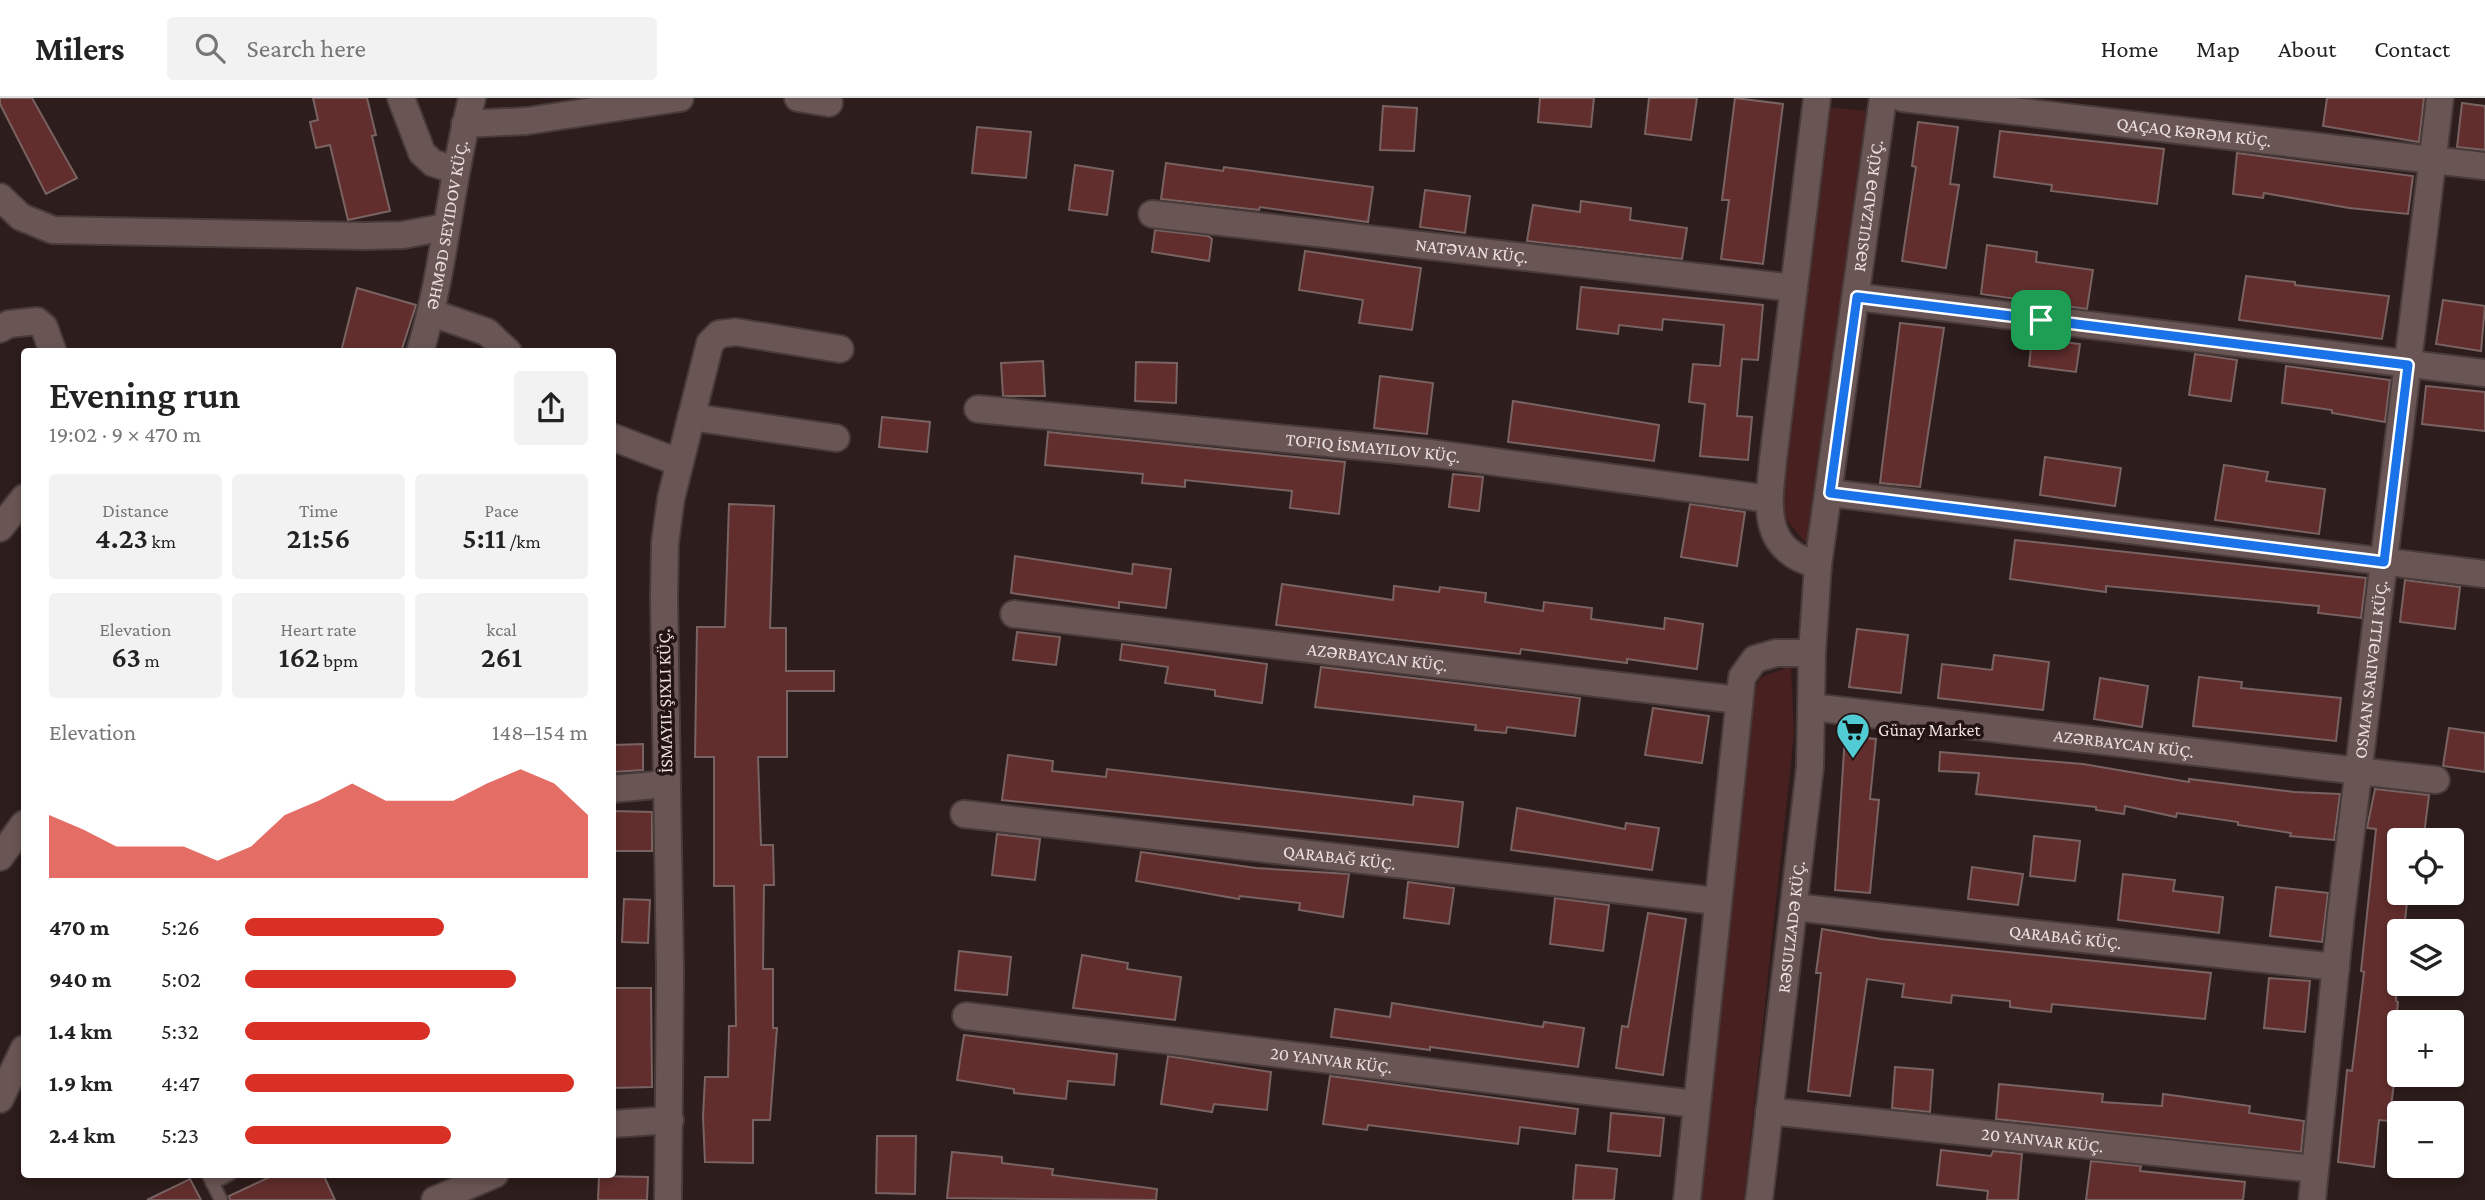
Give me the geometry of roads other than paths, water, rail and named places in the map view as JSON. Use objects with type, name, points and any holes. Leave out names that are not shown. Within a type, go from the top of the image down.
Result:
[{"type":"street","points":[[401,98],[422,153],[433,163],[455,170]]},
{"type":"street","name":"ƏHMƏD SEYIDOV KÜÇ.","points":[[421,348],[432,313],[455,170],[472,98]]},
{"type":"street","points":[[465,124],[527,121],[680,98]]},
{"type":"street","points":[[798,98],[829,103]]},
{"type":"street","points":[[1817,98],[1769,499],[1774,534],[1800,560],[1818,565]]},
{"type":"street","name":"RƏSULZADƏ KÜÇ.","points":[[1759,1200],[1810,767],[1812,653],[1818,565],[1883,98]]},
{"type":"street","name":"QAÇAQ KƏRƏM KÜÇ.","points":[[1902,98],[2485,166]]},
{"type":"street","points":[[2312,1200],[2358,770],[2440,98]]},
{"type":"street","points":[[0,197],[20,218],[52,230],[364,236],[403,235],[446,227]]},
{"type":"street","name":"NATƏVAN KÜÇ.","points":[[1152,214],[1794,288]]},
{"type":"street","points":[[1857,297],[2485,373]]},
{"type":"street","points":[[432,313],[487,331],[504,348]]},
{"type":"street","points":[[0,329],[9,324],[37,321],[44,327],[51,348]]},
{"type":"street","points":[[668,1200],[670,1120],[665,543],[678,462],[710,343],[719,334],[736,331],[840,349]]},
{"type":"street","points":[[978,409],[1430,453],[1769,499]]},
{"type":"street","points":[[691,417],[836,438]]},
{"type":"street","points":[[616,439],[678,462]]},
{"type":"street","points":[[1830,493],[2485,574]]},
{"type":"street","points":[[0,528],[21,502]]},
{"type":"street","name":"AZƏRBAYCAN KÜÇ.","points":[[1014,614],[1739,700]]},
{"type":"street","points":[[1686,1200],[1742,677],[1755,659],[1776,653],[1812,653]]},
{"type":"street","name":"AZƏRBAYCAN KÜÇ.","points":[[1811,708],[2436,780]]},
{"type":"street","points":[[616,789],[666,784]]},
{"type":"street","name":"QARABAĞ KÜÇ.","points":[[964,814],[1716,901]]},
{"type":"street","points":[[0,857],[21,828]]},
{"type":"street","name":"QARABAĞ KÜÇ.","points":[[1794,907],[2336,968]]},
{"type":"street","name":"20 YANVAR KÜÇ.","points":[[966,1016],[1695,1104]]},
{"type":"street","points":[[0,1100],[21,1055]]},
{"type":"street","name":"20 YANVAR KÜÇ.","points":[[1769,1111],[2315,1169]]},
{"type":"street","points":[[616,1124],[670,1120]]},
{"type":"street","points":[[435,1200],[486,1178]]},
{"type":"lane","points":[[210,1179],[220,1200]]},
{"type":"place","name":"Günay Market","points":[[1853,760]]}]
